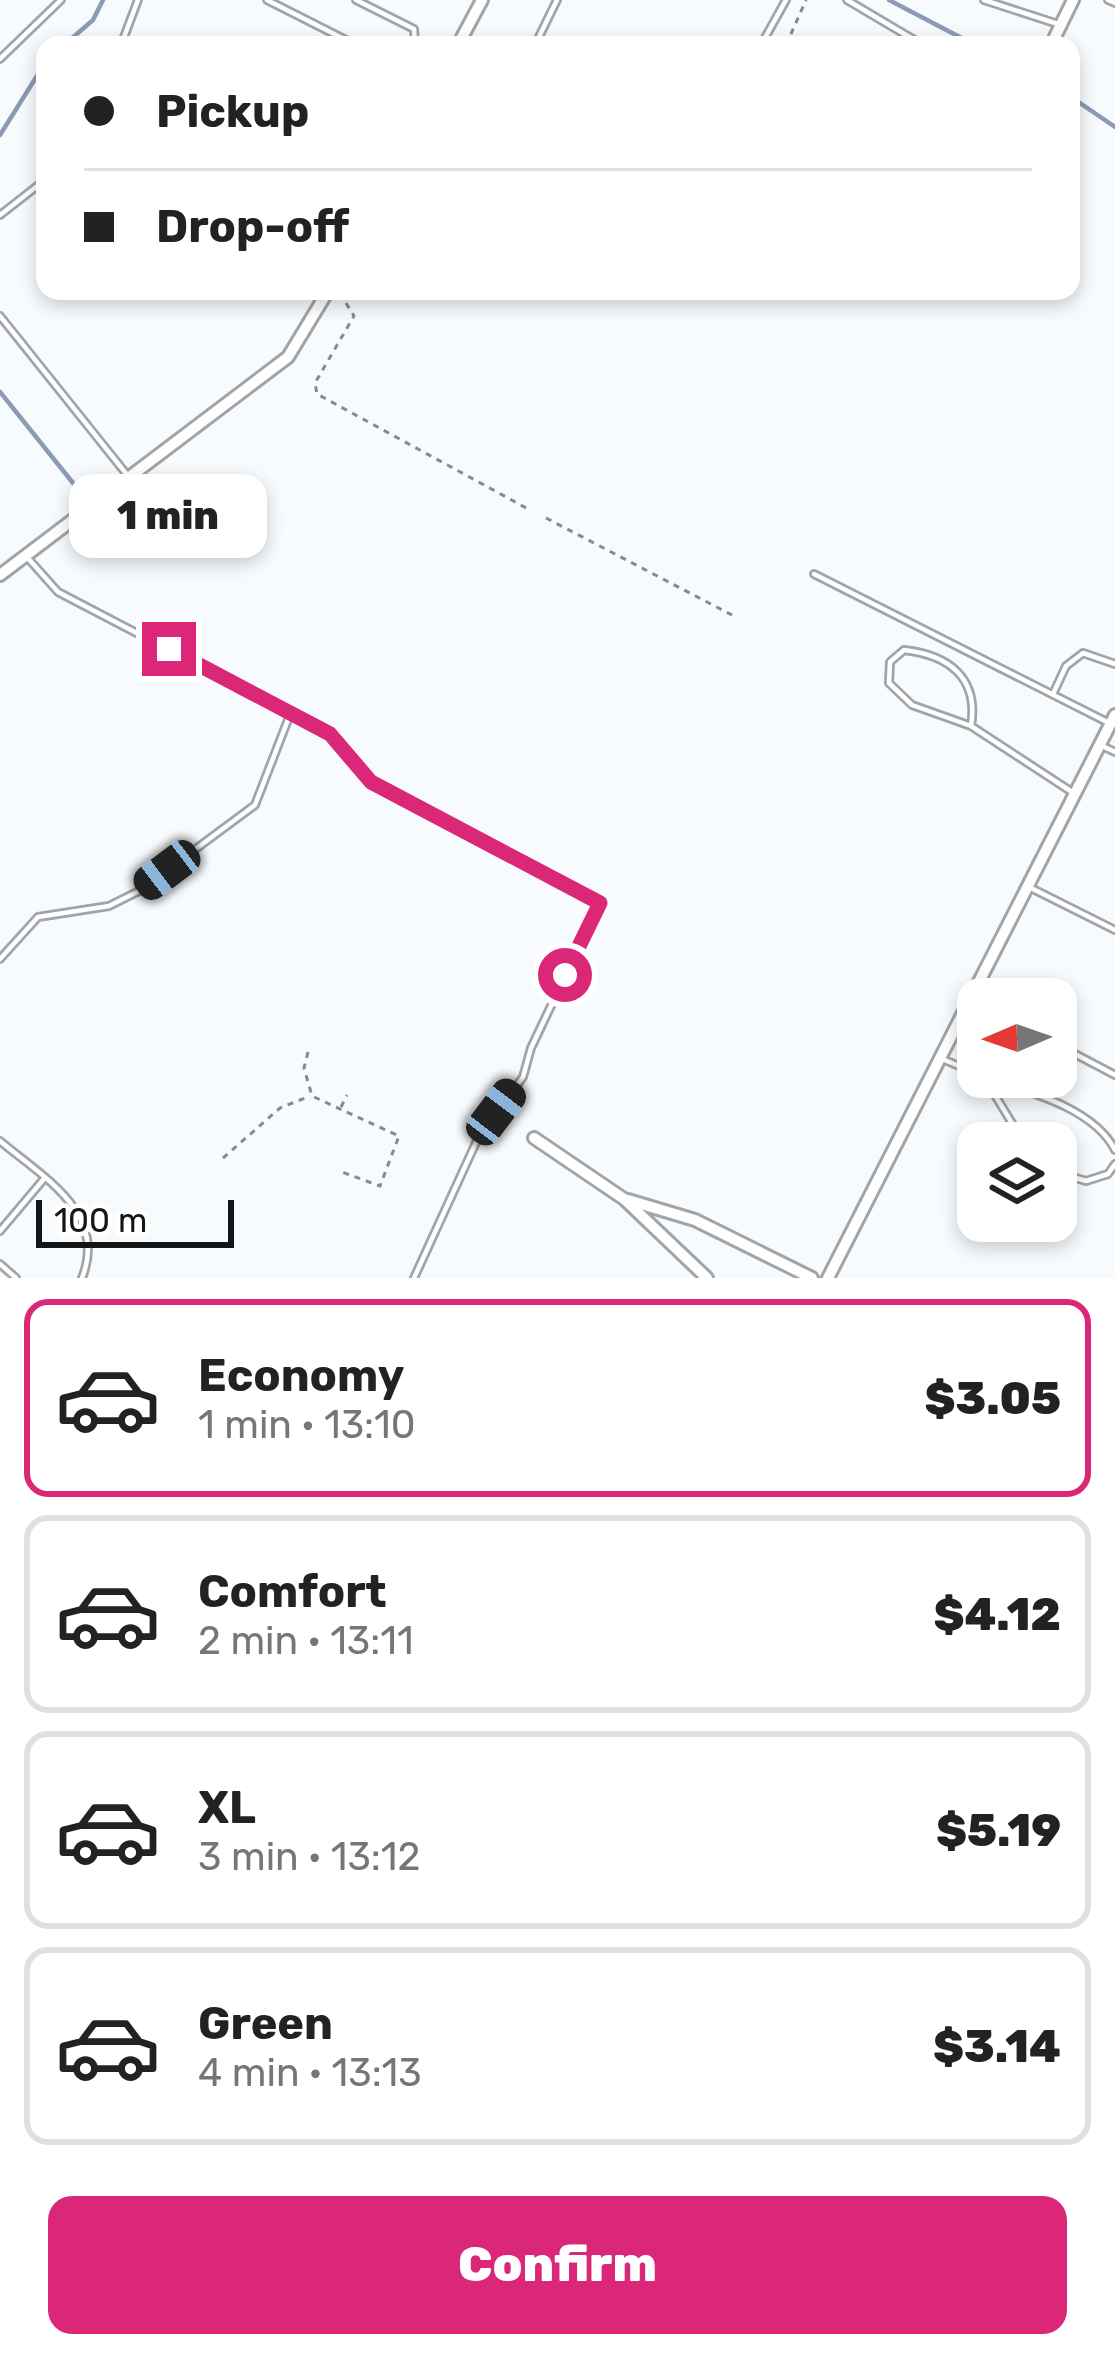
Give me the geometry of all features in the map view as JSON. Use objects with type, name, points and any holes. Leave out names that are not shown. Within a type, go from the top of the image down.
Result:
[{"type":"street","points":[[466,36],[482,0]]},
{"type":"street","points":[[1055,36],[1072,0]]},
{"type":"street","points":[[0,575],[288,357],[323,300]]},
{"type":"street","points":[[981,978],[1113,720]]},
{"type":"street","points":[[828,1278],[957,1024]]},
{"type":"street","points":[[534,1138],[624,1198],[707,1278]]},
{"type":"street","points":[[624,1198],[694,1220],[812,1278]]},
{"type":"lane","points":[[0,59],[61,0]]},
{"type":"lane","points":[[124,36],[138,0]]},
{"type":"lane","points":[[268,0],[338,36]]},
{"type":"lane","points":[[356,0],[413,29],[414,36]]},
{"type":"lane","points":[[539,36],[557,0]]},
{"type":"lane","points":[[766,36],[786,0]]},
{"type":"lane","points":[[847,0],[908,36]]},
{"type":"lane","points":[[984,0],[1060,25]]},
{"type":"lane","points":[[1001,8],[1005,0]]},
{"type":"lane","points":[[0,215],[36,188]]},
{"type":"lane","points":[[0,316],[129,478]]},
{"type":"lane","points":[[26,556],[58,592],[330,734],[371,782],[600,903],[531,1048],[523,1077],[479,1136],[414,1278]]},
{"type":"lane","points":[[814,574],[1113,720]]},
{"type":"lane","points":[[971,726],[972,687],[956,667],[926,652],[904,650],[890,662],[889,683],[913,705],[971,726],[1075,794]]},
{"type":"lane","points":[[1053,694],[1066,666],[1083,652],[1115,664]]},
{"type":"lane","points":[[0,959],[38,917],[109,906],[140,891],[255,806],[291,712]]},
{"type":"lane","points":[[1100,745],[1115,752]]},
{"type":"lane","points":[[1028,886],[1115,930]]},
{"type":"lane","points":[[1077,1055],[1115,1076]]},
{"type":"lane","points":[[940,1058],[957,1065]]},
{"type":"lane","points":[[1040,1098],[1103,1131],[1115,1150]]},
{"type":"lane","points":[[0,1141],[64,1194],[87,1232],[90,1258],[82,1278]]},
{"type":"lane","points":[[1077,1176],[1096,1179],[1115,1164]]},
{"type":"lane","points":[[0,1231],[44,1178]]},
{"type":"lane","points":[[0,1264],[16,1278]]},
{"type":"path","points":[[790,36],[806,0]]},
{"type":"path","points":[[346,303],[354,316],[315,383],[317,394],[530,510]]},
{"type":"path","points":[[546,518],[732,615]]},
{"type":"path","points":[[308,1052],[304,1068],[312,1096]]},
{"type":"path","points":[[340,1108],[347,1095]]},
{"type":"path","points":[[224,1158],[280,1108],[312,1096],[399,1136],[380,1186],[342,1172]]},
{"type":"waterway","points":[[74,36],[93,20],[103,0]]},
{"type":"waterway","points":[[889,0],[958,36]]},
{"type":"waterway","points":[[0,135],[36,77]]},
{"type":"waterway","points":[[1080,103],[1115,127]]},
{"type":"waterway","points":[[0,392],[77,488]]},
{"type":"route","points":[[169,649],[330,734],[371,782],[600,903],[565,975]]}]
